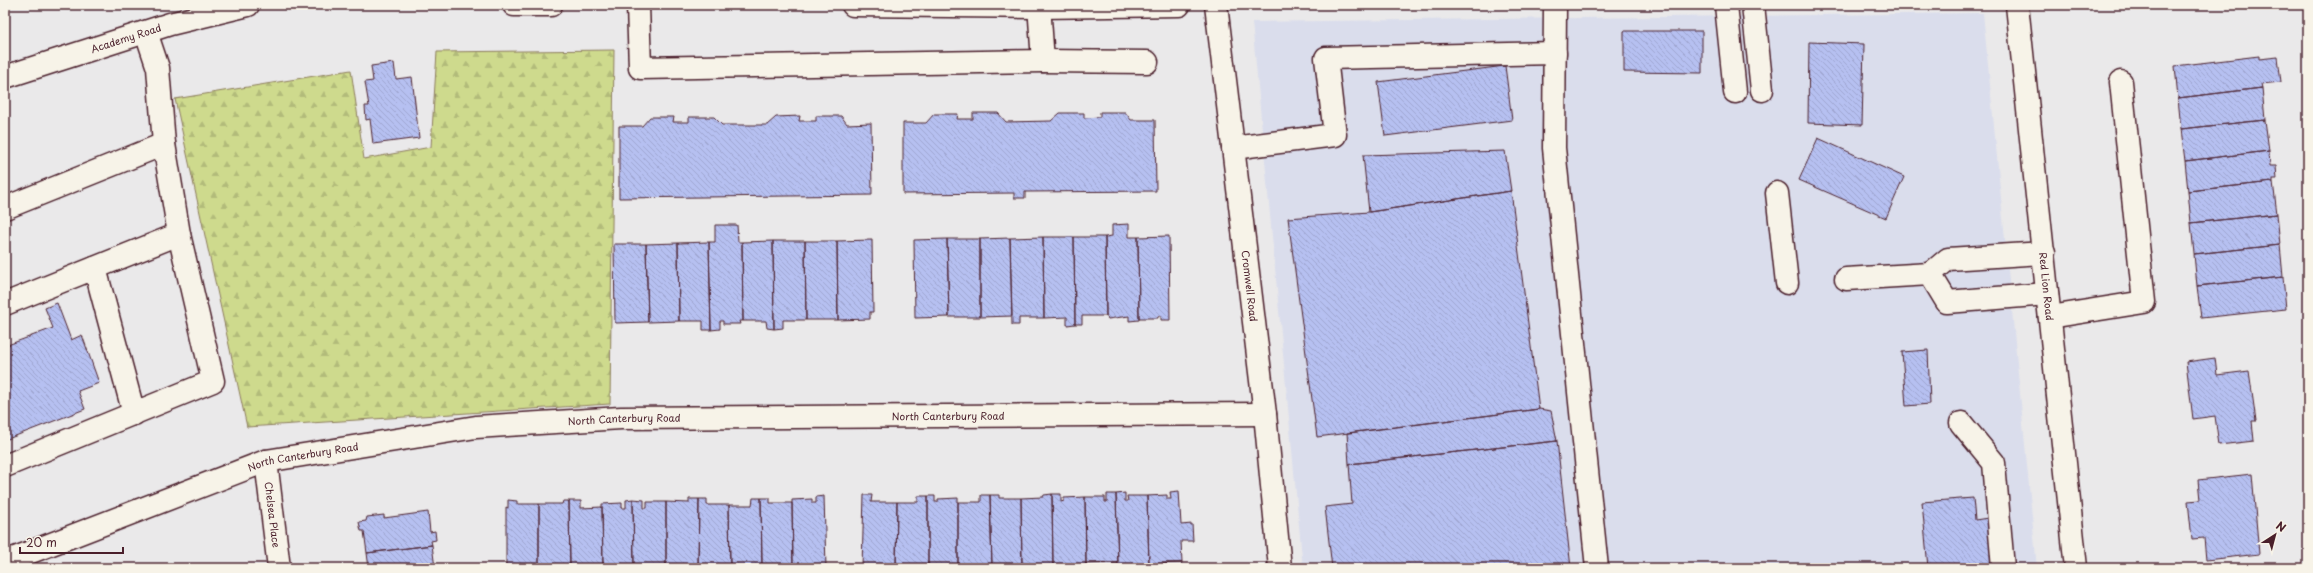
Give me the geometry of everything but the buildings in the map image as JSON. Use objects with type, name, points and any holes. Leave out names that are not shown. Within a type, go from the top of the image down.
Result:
[{"type":"street","name":"Academy Road","points":[[5,77],[170,24],[248,5]]},
{"type":"street","points":[[514,5],[551,5]]},
{"type":"street","points":[[638,5],[640,68],[1043,61],[1147,62]]},
{"type":"street","points":[[853,5],[1179,5]]},
{"type":"street","name":"Cromwell Road","points":[[1216,5],[1265,414],[1280,568]]},
{"type":"street","points":[[1556,5],[1554,148],[1596,568]]},
{"type":"street","points":[[1726,5],[1735,92]]},
{"type":"street","points":[[1753,5],[1762,90]]},
{"type":"street","name":"Red Lion Road","points":[[2017,5],[2076,568]]},
{"type":"street","points":[[1040,6],[1043,61]]},
{"type":"street","points":[[5,466],[213,382],[179,234],[164,144],[158,68],[146,32]]},
{"type":"street","points":[[1233,148],[1335,135],[1326,58],[1555,53]]},
{"type":"street","points":[[2050,317],[2144,302],[2121,82]]},
{"type":"street","points":[[5,208],[164,144]]},
{"type":"street","points":[[1777,193],[1787,283]]},
{"type":"street","points":[[5,304],[179,234]]},
{"type":"street","points":[[1846,279],[1930,274],[1948,259],[2044,254]]},
{"type":"street","points":[[95,268],[134,414]]},
{"type":"street","points":[[1930,274],[1947,302],[2047,294]]},
{"type":"street","name":"North Canterbury Road","points":[[5,562],[266,462],[476,426],[622,418],[1265,414]]},
{"type":"street","points":[[1961,423],[1994,463],[2003,568]]},
{"type":"street","name":"Chelsea Place","points":[[266,462],[279,568]]},
{"type":"shaded area","points":[[1983,13],[2037,568],[1303,568],[1252,22]]},
{"type":"green space","points":[[614,50],[610,404],[247,427],[175,99],[351,70],[364,159],[431,147],[437,52]]}]
